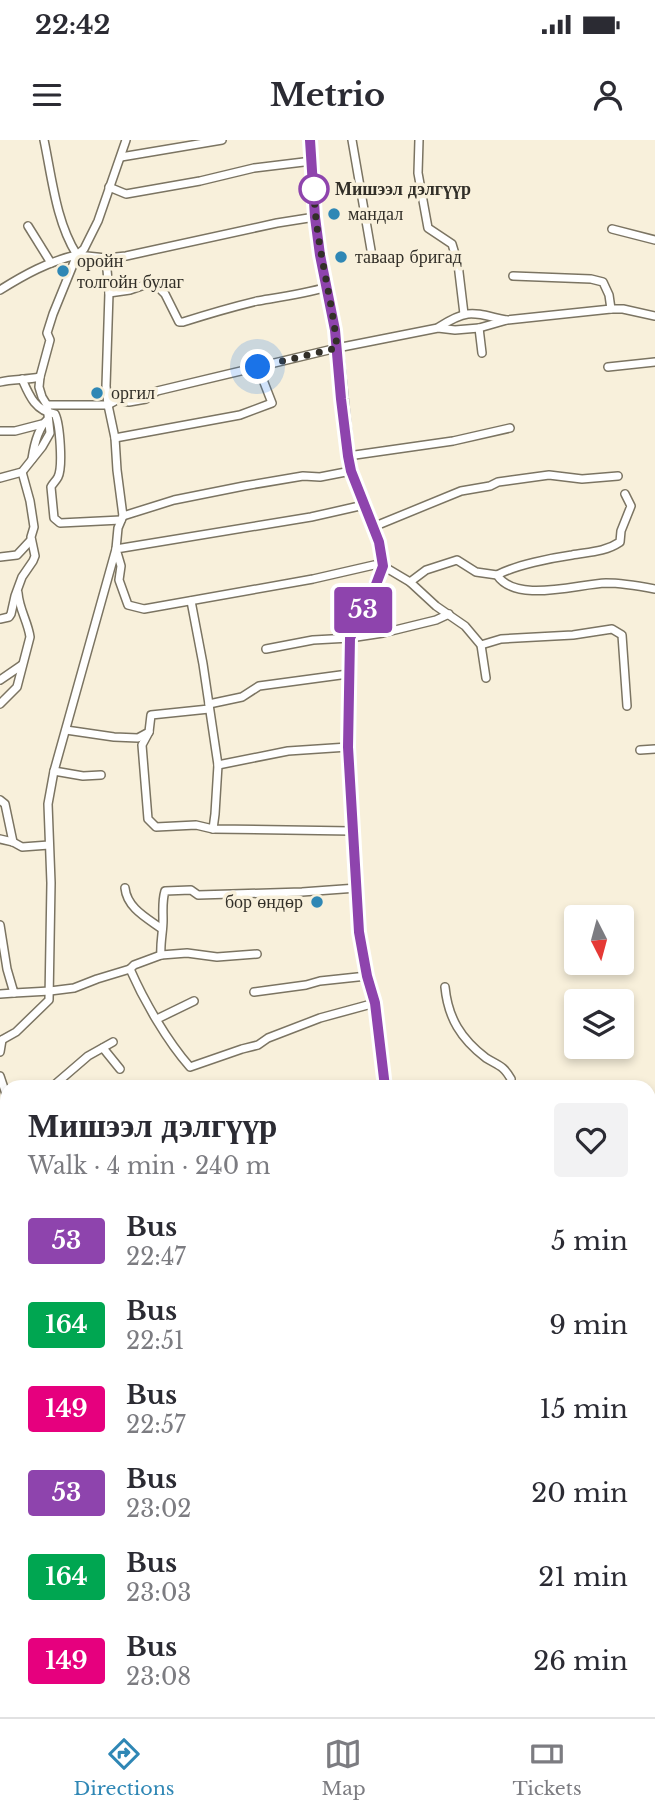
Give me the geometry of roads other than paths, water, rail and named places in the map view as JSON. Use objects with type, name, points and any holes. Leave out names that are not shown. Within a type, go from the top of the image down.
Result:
[{"type":"main road","points":[[310,140],[315,217],[337,348],[348,456],[351,471],[379,542],[383,566],[350,638],[348,747],[359,932],[375,1003],[384,1080]]},
{"type":"street","points":[[44,140],[58,204],[70,243],[77,255]]},
{"type":"street","points":[[0,478],[22,472],[32,459],[33,447],[46,415],[39,387],[50,340],[47,333],[77,255],[84,249],[98,221],[126,140]]},
{"type":"street","points":[[121,157],[222,140]]},
{"type":"street","points":[[352,140],[370,250]]},
{"type":"street","points":[[419,140],[418,173],[428,228],[452,244],[458,264],[464,314]]},
{"type":"street","points":[[109,187],[126,194],[254,168],[312,161]]},
{"type":"street","points":[[0,290],[24,275],[77,255],[106,258],[126,256],[315,217]]},
{"type":"street","points":[[28,226],[51,263]]},
{"type":"street","points":[[612,229],[655,240]]},
{"type":"street","points":[[0,1052],[1,1040],[16,1032],[50,1000],[51,883],[48,804],[54,771],[116,549],[122,518],[106,374],[109,293],[106,258]]},
{"type":"street","points":[[513,276],[591,279],[603,282],[611,309]]},
{"type":"street","points":[[109,293],[130,290],[153,282],[166,294],[179,322],[183,322],[258,301],[327,287]]},
{"type":"street","points":[[438,328],[480,328],[507,320],[611,309],[655,316]]},
{"type":"street","points":[[0,431],[15,430],[46,415],[108,405],[117,400],[129,402],[146,399],[157,391],[337,348],[438,328],[464,314],[474,313],[507,320]]},
{"type":"street","points":[[480,328],[482,353]]},
{"type":"street","points":[[608,367],[655,362]]},
{"type":"street","points":[[115,439],[240,415],[272,403],[258,367]]},
{"type":"street","points":[[0,382],[40,377]]},
{"type":"street","points":[[22,379],[30,397],[46,415]]},
{"type":"street","points":[[46,415],[55,414],[59,421],[59,477],[51,486],[54,518],[60,523],[122,518],[174,500],[303,476],[320,477],[351,471]]},
{"type":"street","points":[[348,456],[453,441],[510,428]]},
{"type":"street","points":[[0,619],[11,614],[22,577],[35,556],[30,501],[22,472]]},
{"type":"street","points":[[373,527],[475,487],[549,475],[582,479],[618,476]]},
{"type":"street","points":[[410,582],[426,570],[457,560],[476,572],[497,575],[506,570],[565,556],[610,549],[620,542],[621,531],[631,506],[625,494]]},
{"type":"street","points":[[116,549],[311,517],[365,505]]},
{"type":"street","points":[[0,557],[17,555],[32,540]]},
{"type":"street","points":[[116,549],[121,566],[119,580],[128,605],[144,609],[313,579],[374,565],[383,566],[410,582],[436,606],[465,626],[481,645],[486,678]]},
{"type":"street","points":[[497,575],[502,583],[515,589],[575,588],[604,583],[655,589]]},
{"type":"street","points":[[0,704],[17,687],[30,637],[21,610],[18,589]]},
{"type":"street","points":[[191,601],[218,765],[213,829]]},
{"type":"street","points":[[266,649],[313,640],[350,638],[436,620],[449,614]]},
{"type":"street","points":[[481,645],[501,639],[573,635],[612,629],[617,631],[622,635],[627,706]]},
{"type":"street","points":[[0,680],[22,665]]},
{"type":"street","points":[[348,674],[259,686],[243,697],[209,707],[151,715],[149,732],[142,745],[148,819],[156,827],[196,825],[213,829],[352,831]]},
{"type":"street","points":[[66,730],[138,738],[149,732]]},
{"type":"street","points":[[218,765],[288,751],[348,747]]},
{"type":"street","points":[[640,750],[655,749]]},
{"type":"street","points":[[54,771],[83,776],[101,775]]},
{"type":"street","points":[[0,800],[5,804],[13,842]]},
{"type":"street","points":[[0,839],[27,847],[48,845]]},
{"type":"street","points":[[125,888],[126,898],[162,929]]},
{"type":"street","points":[[161,955],[162,900],[165,891],[191,890],[198,895],[357,888]]},
{"type":"street","points":[[0,925],[7,969],[15,993]]},
{"type":"street","points":[[0,994],[74,988],[161,955],[187,953],[217,957],[257,954]]},
{"type":"street","points":[[130,969],[157,1019],[190,1067],[258,1045],[268,1038],[320,1018],[375,1003]]},
{"type":"street","points":[[254,992],[367,976]]},
{"type":"street","points":[[445,987],[447,1007],[470,1045],[505,1069],[511,1079]]},
{"type":"street","points":[[157,1019],[194,1001]]},
{"type":"street","points":[[60,1080],[88,1056],[113,1042]]},
{"type":"street","points":[[103,1048],[120,1069]]},
{"type":"place","name":"Мишээл дэлгүүр","points":[[314,189]]},
{"type":"place","name":"мандал","points":[[334,214]]},
{"type":"place","name":"таваар бригад","points":[[341,257]]},
{"type":"place","name":"оройн толгойн булаг","points":[[63,271]]},
{"type":"place","name":"оргил","points":[[97,393]]},
{"type":"place","name":"бор өндөр","points":[[317,902]]}]
